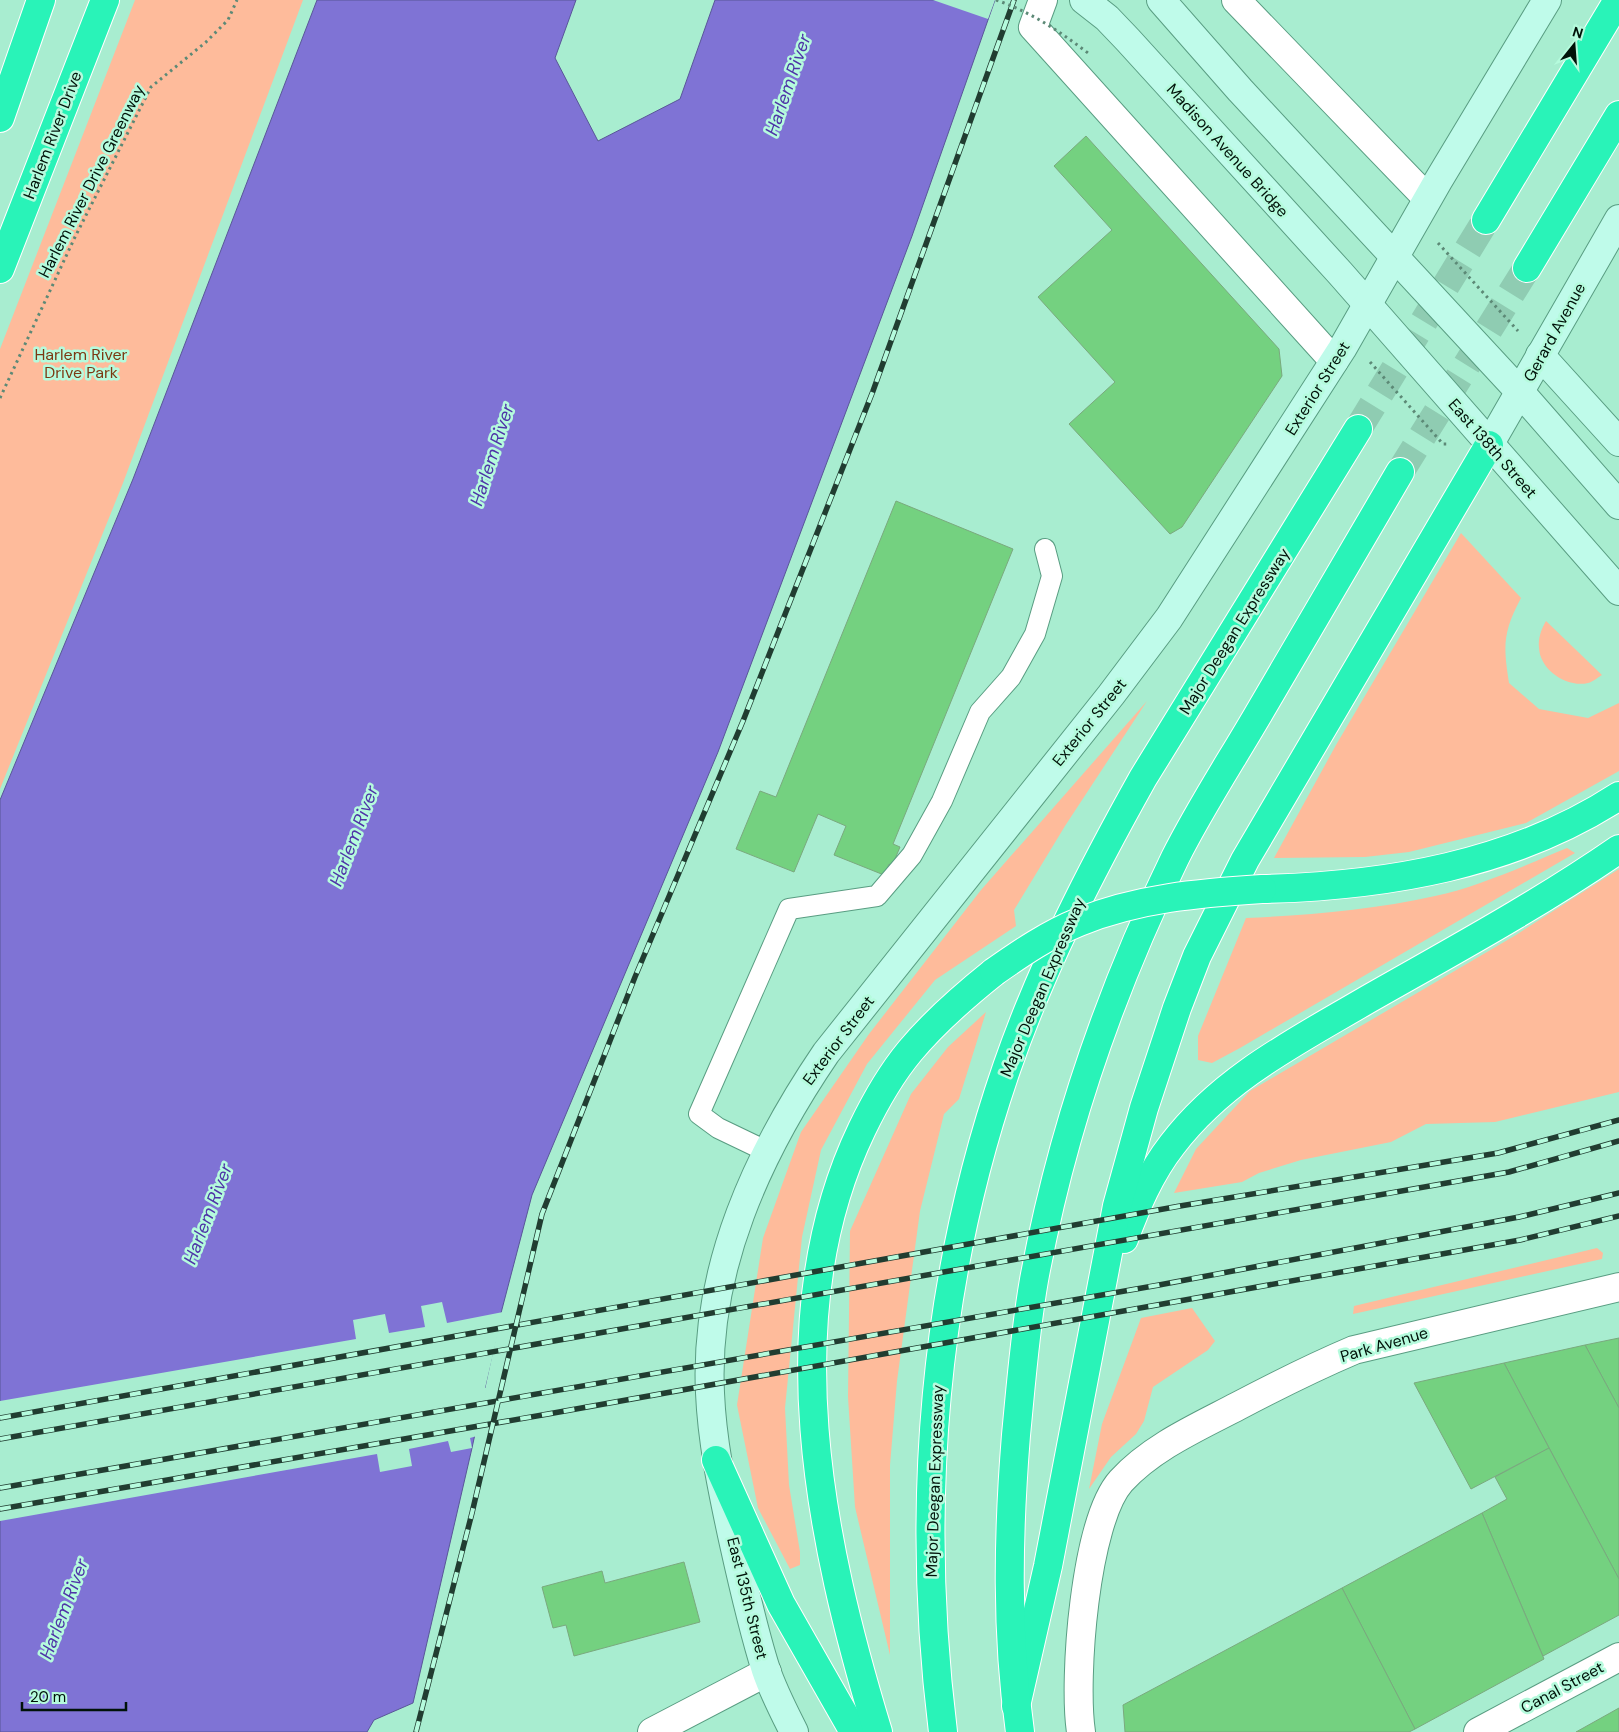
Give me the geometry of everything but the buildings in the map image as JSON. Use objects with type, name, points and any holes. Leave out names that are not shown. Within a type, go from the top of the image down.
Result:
[{"type":"highway","points":[[0,73],[36,0]]},
{"type":"highway","points":[[0,118],[41,0]]},
{"type":"highway","name":"Harlem River Drive","points":[[0,269],[105,0]]},
{"type":"highway","points":[[1486,220],[1618,0]]},
{"type":"highway","points":[[1527,268],[1619,115]]},
{"type":"highway","name":"Major Deegan Expressway","points":[[943,1732],[932,1629],[930,1564],[932,1440],[937,1375],[955,1264],[970,1193],[1007,1067],[1054,948],[1111,835],[1148,770],[1358,429]]},
{"type":"highway","points":[[1018,1719],[1117,1206],[1163,1048],[1198,956],[1269,818],[1489,445]]},
{"type":"highway","points":[[1018,1719],[1009,1574],[1011,1512],[1020,1388],[1034,1282],[1052,1202],[1084,1081],[1126,965],[1176,856],[1400,472]]},
{"type":"highway","points":[[878,1732],[841,1597],[821,1484],[816,1438],[813,1367],[820,1269],[834,1200],[845,1167],[871,1111],[909,1052],[960,999],[994,972],[1048,937],[1079,922],[1113,910],[1189,894],[1262,889],[1325,888],[1414,874],[1479,859],[1551,833],[1619,796]]},
{"type":"highway","points":[[1098,1311],[1135,1210],[1146,1186],[1171,1145],[1221,1093],[1281,1050],[1540,900],[1619,849]]},
{"type":"highway","points":[[716,1460],[781,1604],[854,1732]]},
{"type":"main road","name":"Madison Avenue Bridge","points":[[1084,0],[1107,18],[1128,40],[1367,305]]},
{"type":"main road","name":"Exterior Street","points":[[716,1460],[710,1392],[712,1331],[717,1301],[739,1216],[766,1151],[805,1083],[846,1026],[1111,695],[1169,618],[1334,361],[1415,223],[1427,198],[1547,0]]},
{"type":"main road","points":[[1163,2],[1240,90],[1520,392],[1619,504]]},
{"type":"main road","name":"Gerard Avenue","points":[[1489,445],[1619,219]]},
{"type":"main road","name":"East 138th Street","points":[[1367,305],[1619,591]]},
{"type":"main road","points":[[1540,355],[1619,442]]},
{"type":"main road","name":"East 135th Street","points":[[716,1460],[741,1576],[766,1672],[794,1732]]},
{"type":"street","points":[[1043,0],[1033,27],[1334,361]]},
{"type":"street","points":[[1236,0],[1427,198]]},
{"type":"street","name":"Park Avenue","points":[[1082,1732],[1080,1674],[1082,1625],[1087,1587],[1100,1526],[1119,1483],[1137,1466],[1192,1430],[1319,1365],[1354,1350],[1394,1338],[1619,1287]]},
{"type":"street","name":"Canal Street","points":[[1478,1732],[1619,1657]]},
{"type":"street","points":[[652,1732],[766,1672]]},
{"type":"lane","points":[[766,1151],[718,1128],[699,1114],[789,909],[877,896],[912,855],[942,801],[980,712],[1011,677],[1035,634],[1052,576],[1045,549]]},
{"type":"path","name":"Harlem River Drive Greenway","points":[[0,398],[75,237],[151,87],[206,42],[228,20],[237,0]]},
{"type":"path","points":[[996,0],[1020,8],[1055,28],[1088,53]]},
{"type":"path","points":[[1415,223],[1446,251],[1540,355]]},
{"type":"green space","name":"Harlem River Drive Park","points":[[135,0],[303,0],[123,483],[0,789],[0,349]]},
{"type":"green space","points":[[1461,533],[1521,598],[1511,620],[1506,639],[1505,648],[1509,683],[1539,709],[1588,718],[1619,703],[1619,771],[1526,823],[1409,852],[1365,857],[1274,858],[1336,745]]},
{"type":"green space","points":[[1546,621],[1602,675],[1590,682],[1580,684],[1564,680],[1549,670],[1544,663],[1539,648],[1540,634]]},
{"type":"green space","points":[[1147,701],[1065,826],[1014,910],[1016,926],[935,980],[867,1064],[821,1150],[802,1237],[785,1408],[789,1485],[800,1552],[800,1565],[790,1569],[758,1508],[737,1405],[763,1238],[801,1132],[869,1034],[981,890]]},
{"type":"green space","points":[[1567,848],[1575,853],[1240,1048],[1212,1063],[1198,1060],[1198,1036],[1246,918],[1341,911],[1435,896],[1485,881]]},
{"type":"green space","points":[[1619,869],[1619,1092],[1495,1122],[1426,1124],[1391,1142],[1301,1160],[1259,1173],[1242,1182],[1174,1193],[1196,1149],[1250,1091],[1516,935]]},
{"type":"green space","points":[[986,1012],[959,1099],[944,1114],[920,1211],[897,1381],[890,1465],[890,1655],[855,1507],[848,1397],[850,1231],[911,1094],[948,1047]]},
{"type":"green space","points":[[1597,1248],[1603,1253],[1602,1259],[1353,1314],[1354,1306]]},
{"type":"green space","points":[[1192,1308],[1215,1341],[1208,1350],[1153,1387],[1144,1421],[1136,1434],[1111,1457],[1089,1489],[1102,1424],[1141,1318]]},
{"type":"water","name":"Harlem River","points":[[317,0],[576,0],[555,58],[598,141],[680,99],[715,0],[995,0],[912,236],[718,752],[532,1195],[501,1313],[413,1703],[374,1720],[367,1732],[0,1732],[0,800],[133,479]]},
{"type":"pier","points":[[933,0],[995,0],[988,19]]},
{"type":"pier","points":[[442,1302],[447,1323],[503,1312],[485,1388],[487,1388],[477,1436],[470,1438],[472,1448],[451,1452],[448,1441],[409,1449],[412,1466],[380,1472],[377,1454],[0,1521],[0,1401],[356,1339],[353,1320],[385,1314],[389,1333],[425,1327],[421,1306]]},
{"type":"tunnel","points":[[1358,429],[1486,220]]},
{"type":"tunnel","points":[[1400,472],[1527,268]]},
{"type":"railway","points":[[416,1732],[472,1513],[542,1214],[635,977],[743,721],[873,391],[1014,0]]},
{"type":"railway","points":[[0,1418],[1180,1206],[1498,1153],[1619,1120]]},
{"type":"railway","points":[[0,1439],[1509,1172],[1619,1141]]},
{"type":"railway","points":[[0,1488],[1159,1285],[1519,1217],[1619,1193]]},
{"type":"railway","points":[[0,1509],[548,1414],[1520,1240],[1619,1216]]}]
